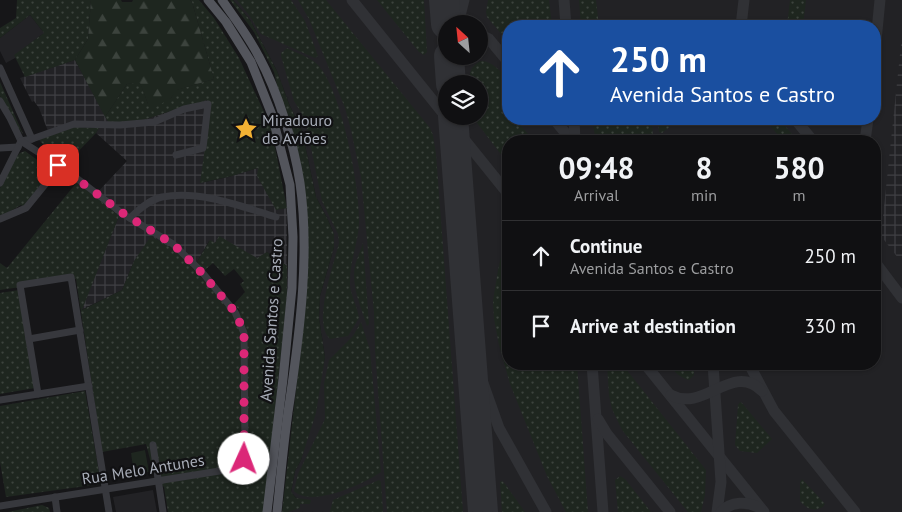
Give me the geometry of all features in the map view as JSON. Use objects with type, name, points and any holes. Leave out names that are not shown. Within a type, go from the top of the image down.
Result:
[{"type":"main road","name":"Avenida Santos e Castro","points":[[208,0],[226,22],[256,72],[281,146],[292,201],[292,288],[267,512]]},
{"type":"main road","name":"Avenida Santos e Castro","points":[[222,0],[244,31],[270,78],[295,160],[302,204],[302,276],[296,360],[277,512]]},
{"type":"street","points":[[0,68],[32,139]]},
{"type":"street","points":[[0,101],[10,118],[19,144],[60,166],[130,218],[140,208],[152,201],[162,197],[176,196],[224,200],[276,217]]},
{"type":"street","points":[[0,148],[19,144],[74,124],[141,124],[154,122],[184,109],[208,104],[203,148],[176,155]]},
{"type":"street","points":[[0,183],[19,144]]},
{"type":"street","points":[[0,219],[26,208],[60,166]]},
{"type":"street","name":"Rua Melo Antunes","points":[[0,506],[232,469],[244,459],[244,332],[239,318],[197,267],[173,244],[130,218]]},
{"type":"street","points":[[38,394],[20,285],[71,277],[109,512]]},
{"type":"street","points":[[29,339],[80,330]]},
{"type":"street","points":[[0,400],[89,386]]},
{"type":"street","points":[[153,445],[163,512]]},
{"type":"street","points":[[55,497],[57,512]]},
{"type":"shaded area","points":[[233,0],[902,0],[902,512],[288,512],[298,500],[291,492],[295,471],[301,460],[325,357],[319,318],[320,296],[334,247],[334,234],[316,197],[302,131],[289,104],[277,71],[250,20]]},
{"type":"shaded area","points":[[30,15],[44,33],[15,55],[15,58],[6,63],[0,51],[0,38]]},
{"type":"shaded area","points":[[902,35],[902,263],[881,236]]},
{"type":"shaded area","points":[[75,60],[109,123],[137,122],[198,104],[205,100],[211,105],[201,183],[258,168],[276,209],[287,208],[287,266],[267,252],[257,259],[219,237],[215,243],[209,241],[197,262],[196,271],[134,261],[122,290],[81,310],[119,216],[94,196],[127,161],[96,133],[101,124],[48,131],[39,108],[34,101],[32,102],[20,78]]},
{"type":"shaded area","points":[[153,490],[157,512],[116,512],[113,497]]},
{"type":"green space","points":[[17,0],[91,0],[88,39],[75,60],[25,77],[14,55],[44,33],[30,15],[0,38],[0,28],[16,18]]},
{"type":"green space","points":[[91,0],[132,2],[133,0],[190,0],[214,79],[177,90],[171,98],[156,107],[148,104],[140,83],[127,84],[105,117],[75,60],[88,39]]},
{"type":"green space","points":[[190,0],[199,0],[214,18],[239,58],[271,127],[287,208],[276,210],[257,176],[258,168],[200,183],[211,105],[206,100],[137,122],[109,123],[105,117],[127,84],[140,82],[148,104],[171,98],[176,90],[214,79]]},
{"type":"green space","points":[[230,0],[233,0],[250,20],[277,71],[289,104],[302,131],[316,197],[334,234],[334,247],[320,296],[319,318],[325,357],[316,413],[301,460],[295,471],[291,492],[296,498],[311,500],[310,504],[300,504],[300,508],[288,512],[282,512],[303,329],[301,189],[274,72],[254,32]]},
{"type":"green space","points":[[237,0],[291,0],[305,21],[318,56],[315,58],[261,34]]},
{"type":"green space","points":[[298,0],[326,0],[430,128],[433,135],[463,512],[387,512],[374,313],[361,177],[345,108],[309,19]]},
{"type":"green space","points":[[377,0],[424,0],[427,52],[424,55],[419,52]]},
{"type":"green space","points":[[488,0],[549,0],[551,20],[502,20],[502,35],[487,15]]},
{"type":"green space","points":[[579,0],[596,0],[598,20],[581,20]]},
{"type":"green space","points":[[790,0],[806,0],[804,20],[788,20]]},
{"type":"green space","points":[[287,48],[317,64],[326,76],[334,94],[348,140],[359,209],[359,224],[350,281],[359,318],[348,336],[330,339],[325,331],[323,320],[324,307],[329,278],[339,243],[338,234],[322,201],[305,119],[294,101],[281,56],[281,53]]},
{"type":"green space","points":[[488,63],[502,73],[502,125],[520,125],[529,135],[502,135],[502,156],[479,125],[488,125],[488,75],[470,75],[474,65],[488,65]]},
{"type":"green space","points":[[0,82],[23,134],[0,96]]},
{"type":"green space","points":[[593,125],[652,125],[653,135],[595,135]]},
{"type":"green space","points":[[658,125],[672,125],[662,133],[659,132]]},
{"type":"green space","points":[[769,125],[784,125],[792,134],[792,135],[778,135]]},
{"type":"green space","points":[[72,127],[99,128],[67,163],[38,139]]},
{"type":"green space","points":[[25,151],[47,167],[54,168],[23,207],[21,205],[0,217],[0,188],[15,158]]},
{"type":"green space","points":[[77,182],[119,216],[82,310],[122,290],[134,261],[151,236],[178,252],[224,302],[233,315],[240,311],[234,304],[245,292],[240,284],[244,281],[234,269],[225,276],[213,263],[204,271],[197,262],[210,240],[215,243],[219,236],[257,258],[267,252],[287,266],[287,298],[264,512],[168,512],[164,487],[155,478],[146,444],[102,452],[76,279],[0,290],[0,263],[7,268]]},
{"type":"green space","points":[[363,243],[369,324],[367,326],[354,281],[355,266]]},
{"type":"green space","points":[[502,252],[502,356],[494,319],[493,301]]},
{"type":"green space","points":[[19,290],[35,388],[0,394],[0,293]]},
{"type":"green space","points":[[361,322],[370,350],[381,472],[350,488],[325,496],[302,496],[294,491],[298,474],[325,419],[324,384],[329,360],[353,336]]},
{"type":"green space","points":[[506,370],[577,370],[588,512],[566,512],[547,476]]},
{"type":"green space","points":[[607,370],[627,370],[706,470],[705,495],[701,512],[688,512],[622,430],[612,409]]},
{"type":"green space","points":[[673,370],[694,370],[694,375],[689,380]]},
{"type":"green space","points":[[85,391],[101,484],[6,497],[0,462],[0,406]]},
{"type":"green space","points":[[740,402],[772,439],[757,453],[740,451],[735,445],[738,405]]},
{"type":"green space","points":[[145,450],[149,472],[134,474],[131,453]]},
{"type":"green space","points":[[620,476],[625,479],[651,512],[618,512],[615,480]]},
{"type":"green space","points":[[802,479],[825,504],[823,507],[810,509],[800,501],[800,482]]},
{"type":"green space","points":[[379,480],[381,482],[383,512],[330,512],[333,500]]},
{"type":"green space","points":[[502,481],[525,512],[502,512],[500,482]]},
{"type":"green space","points":[[42,505],[49,508],[50,512],[8,512]]},
{"type":"taxiway","points":[[352,0],[502,186]]},
{"type":"taxiway","points":[[460,15],[464,0]]},
{"type":"taxiway","points":[[564,0],[566,20]]},
{"type":"taxiway","points":[[742,20],[744,0]]},
{"type":"taxiway","points":[[878,20],[880,0]]},
{"type":"taxiway","points":[[488,38],[502,55]]},
{"type":"taxiway","points":[[453,65],[453,75]]},
{"type":"taxiway","points":[[559,125],[567,135]]},
{"type":"taxiway","points":[[574,125],[575,135]]},
{"type":"taxiway","points":[[800,125],[808,135]]},
{"type":"taxiway","points":[[866,135],[867,125]]},
{"type":"taxiway","points":[[881,270],[902,298]]},
{"type":"taxiway","points":[[469,328],[478,369],[499,428],[546,512]]},
{"type":"taxiway","points":[[592,370],[603,512]]},
{"type":"taxiway","points":[[650,370],[764,512]]},
{"type":"taxiway","points":[[713,370],[721,482],[717,512]]},
{"type":"taxiway","points":[[752,370],[774,411],[855,512]]},
{"type":"taxiway","points":[[671,395],[683,399],[695,398],[729,384],[740,382],[751,383],[762,391]]},
{"type":"taxiway","points":[[598,419],[607,434],[670,512]]},
{"type":"taxiway","points":[[482,503],[483,512]]},
{"type":"taxiway","points":[[721,512],[725,508],[739,503],[750,504],[760,508]]},
{"type":"runway","points":[[444,0],[445,15]]},
{"type":"runway","points":[[450,65],[450,75]]},
{"type":"runway","points":[[454,125],[483,512]]},
{"type":"place","name":"Miradouro de Aviões","points":[[246,129]]},
{"type":"route","points":[[58,165],[124,214],[173,244],[226,300],[239,318],[244,332],[244,459]]}]
